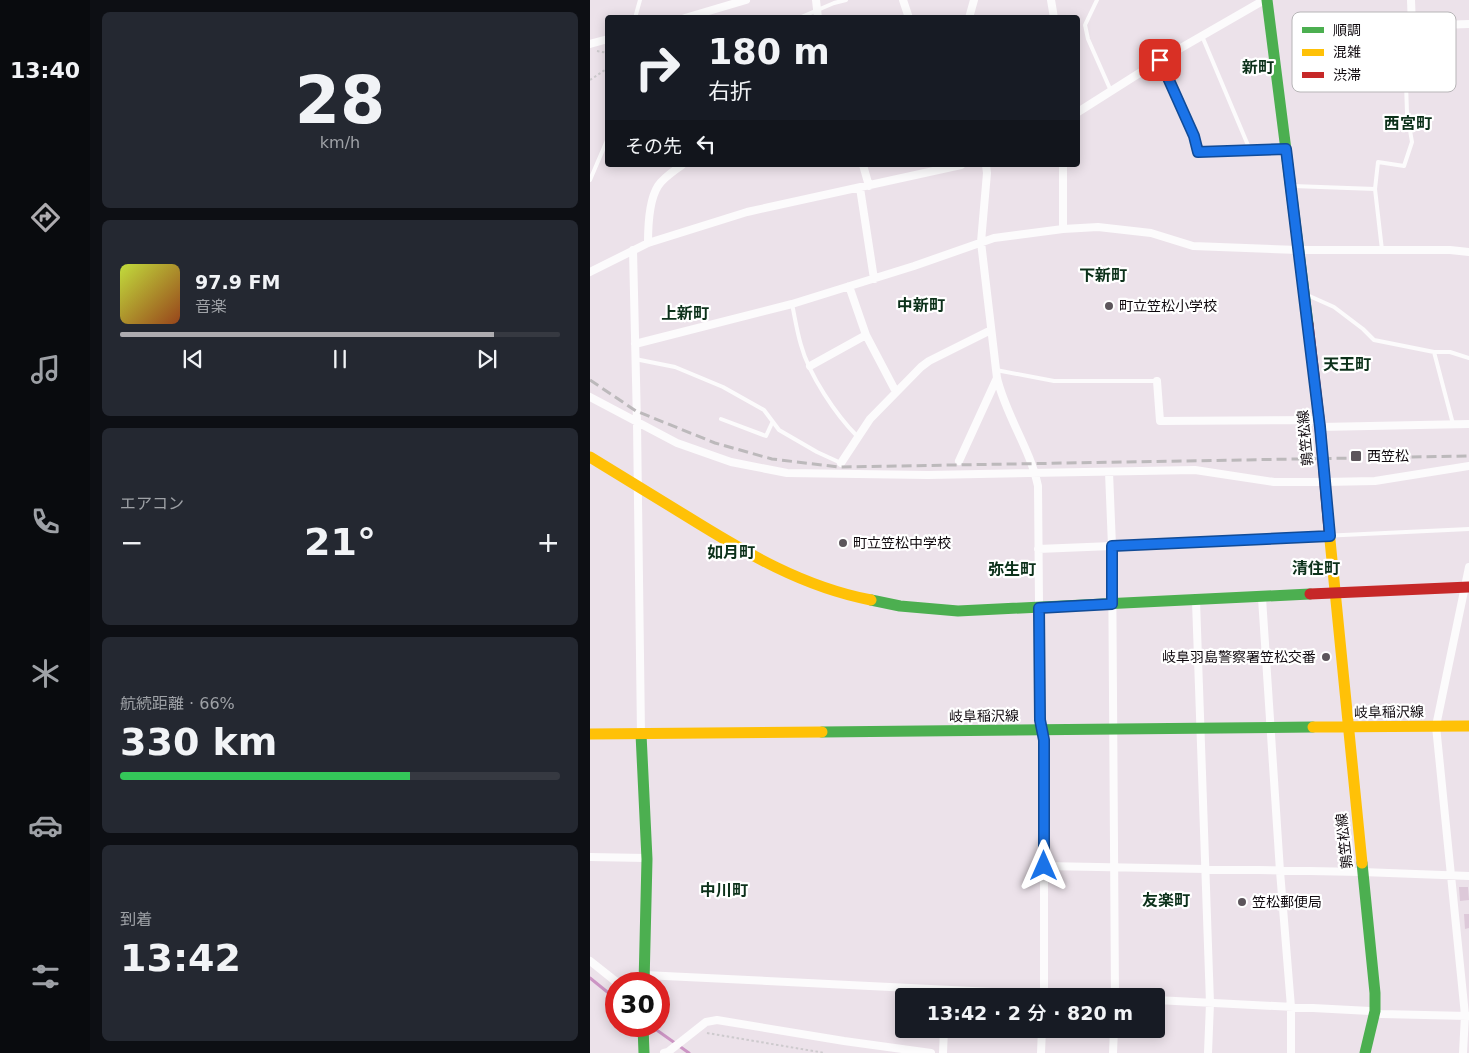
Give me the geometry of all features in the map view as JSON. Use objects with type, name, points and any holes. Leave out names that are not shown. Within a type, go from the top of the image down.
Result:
[{"type":"main road","name":"鶉笠松線","points":[[1267,0],[1320,423],[1375,993],[1375,1011],[1365,1053]]},
{"type":"main road","points":[[590,457],[744,552],[781,571],[823,588],[900,606],[958,611],[1467,587]]},
{"type":"main road","name":"岐阜稲沢線","points":[[590,734],[1469,726]]},
{"type":"main road","points":[[640,734],[644,780],[644,972]]},
{"type":"main road","points":[[643,1037],[644,1053]]},
{"type":"street","points":[[695,15],[746,0]]},
{"type":"street","points":[[816,0],[817,14]]},
{"type":"street","points":[[903,0],[908,15]]},
{"type":"street","points":[[970,15],[974,0]]},
{"type":"street","points":[[1051,0],[1054,15]]},
{"type":"street","points":[[1080,111],[1160,60],[1267,0]]},
{"type":"street","points":[[1456,24],[1469,24]]},
{"type":"street","points":[[590,44],[605,40]]},
{"type":"street","points":[[648,243],[648,220],[657,187],[679,167]]},
{"type":"street","points":[[864,167],[869,186]]},
{"type":"street","points":[[590,272],[648,243],[747,212],[952,167]]},
{"type":"street","points":[[986,167],[981,242],[996,374],[1000,394],[1035,474],[1038,486],[1040,720],[1044,740],[1044,988]]},
{"type":"street","points":[[1062,229],[1063,167]]},
{"type":"street","points":[[860,188],[874,279]]},
{"type":"street","points":[[635,344],[792,304],[914,266],[994,238],[1062,229],[1098,227],[1152,232],[1193,246],[1298,250],[1450,250],[1469,252]]},
{"type":"street","points":[[633,250],[640,734]]},
{"type":"street","points":[[849,286],[866,335],[896,392]]},
{"type":"street","points":[[841,463],[870,419],[921,367],[929,361],[992,330]]},
{"type":"street","points":[[810,366],[866,335]]},
{"type":"street","points":[[959,462],[996,374]]},
{"type":"street","points":[[1157,381],[1160,421],[1469,424]]},
{"type":"street","points":[[590,396],[677,443],[731,462],[787,473],[850,475],[1035,474],[1194,470],[1274,482],[1325,482],[1375,481],[1469,466]]},
{"type":"street","points":[[1110,472],[1115,988]]},
{"type":"street","points":[[1038,549],[1112,546]]},
{"type":"street","points":[[1463,1053],[1467,1015],[1436,726],[1467,587],[1469,567]]},
{"type":"street","points":[[1262,598],[1291,1007],[1291,1053]]},
{"type":"street","points":[[1196,601],[1210,1003],[1208,1053]]},
{"type":"street","points":[[590,857],[645,858]]},
{"type":"street","points":[[1044,866],[1469,876]]},
{"type":"street","points":[[590,961],[605,973]]},
{"type":"street","points":[[670,980],[895,991]]},
{"type":"street","points":[[1165,1000],[1375,1011],[1380,1014],[1467,1015]]},
{"type":"street","points":[[666,1053],[706,1022],[717,1020],[931,1053]]},
{"type":"street","points":[[943,1053],[944,1038]]},
{"type":"street","points":[[1041,1053],[1042,1038]]},
{"type":"street","points":[[1113,1053],[1114,1038]]},
{"type":"lane","points":[[636,15],[640,0]]},
{"type":"lane","points":[[817,14],[834,3],[846,0]]},
{"type":"lane","points":[[1097,0],[1085,25],[1088,39],[1111,91]]},
{"type":"lane","points":[[1202,36],[1250,150]]},
{"type":"lane","points":[[1160,60],[1194,136],[1198,152],[1286,149]]},
{"type":"lane","points":[[1382,250],[1375,190],[1378,162],[1404,166],[1412,142],[1407,114],[1406,92]]},
{"type":"lane","points":[[590,180],[605,145]]},
{"type":"lane","points":[[1291,186],[1375,190]]},
{"type":"lane","points":[[1303,293],[1334,307],[1374,340],[1434,352],[1450,352],[1469,358]]},
{"type":"lane","points":[[792,304],[801,346],[810,366],[843,423],[857,436]]},
{"type":"lane","points":[[1434,352],[1453,424]]},
{"type":"lane","points":[[635,359],[675,367],[723,387],[764,410],[779,430],[817,452],[841,463]]},
{"type":"lane","points":[[996,374],[1054,381],[1157,381]]},
{"type":"lane","points":[[721,419],[766,436],[772,422]]},
{"type":"lane","points":[[1112,546],[1469,529]]},
{"type":"path","points":[[590,80],[605,70]]},
{"type":"path","points":[[694,1031],[825,1053]]},
{"type":"building","points":[[1459,887],[1468,887],[1469,900],[1460,901]]},
{"type":"building","points":[[1464,914],[1469,914],[1469,928],[1465,929]]},
{"type":"waterway","points":[[590,978],[605,990]]},
{"type":"waterway","points":[[666,1037],[689,1053]]},
{"type":"railway","points":[[590,380],[636,411],[715,443],[772,459],[839,467],[1469,456]]},
{"type":"traffic: fast","points":[[1267,0],[1308,324]]},
{"type":"traffic: fast","points":[[871,600],[900,606],[958,611],[1310,594]]},
{"type":"traffic: fast","points":[[822,732],[1313,727]]},
{"type":"traffic: fast","points":[[641,734],[647,859],[644,972]]},
{"type":"traffic: fast","points":[[1362,863],[1375,993],[1375,1011],[1365,1053]]},
{"type":"traffic: fast","points":[[643,1037],[644,1053]]},
{"type":"traffic: slow","points":[[590,457],[753,556],[822,587],[871,600]]},
{"type":"traffic: slow","points":[[1329,530],[1362,863]]},
{"type":"traffic: slow","points":[[1313,727],[1469,726]]},
{"type":"traffic: slow","points":[[590,734],[822,732]]},
{"type":"traffic: jam","points":[[1308,324],[1329,530]]},
{"type":"traffic: jam","points":[[1310,594],[1469,587]]},
{"type":"place","name":"町立笠松小学校","points":[[1109,306]]},
{"type":"place","name":"西笠松","points":[[1356,456]]},
{"type":"place","name":"町立笠松中学校","points":[[843,543]]},
{"type":"place","name":"岐阜羽島警察署笠松交番","points":[[1326,657]]},
{"type":"place","name":"笠松郵便局","points":[[1242,902]]},
{"type":"district","name":"新町","points":[[1258,67]]},
{"type":"district","name":"西宮町","points":[[1408,123]]},
{"type":"district","name":"下新町","points":[[1103,275]]},
{"type":"district","name":"中新町","points":[[921,305]]},
{"type":"district","name":"上新町","points":[[685,313]]},
{"type":"district","name":"天王町","points":[[1347,364]]},
{"type":"district","name":"如月町","points":[[731,552]]},
{"type":"district","name":"清住町","points":[[1316,568]]},
{"type":"district","name":"弥生町","points":[[1012,569]]},
{"type":"district","name":"中川町","points":[[724,890]]},
{"type":"district","name":"友楽町","points":[[1166,900]]},
{"type":"route","points":[[1044,866],[1044,740],[1040,720],[1039,608],[1112,604],[1112,546],[1330,536],[1320,427],[1286,149],[1198,152],[1194,136],[1160,60]]}]
